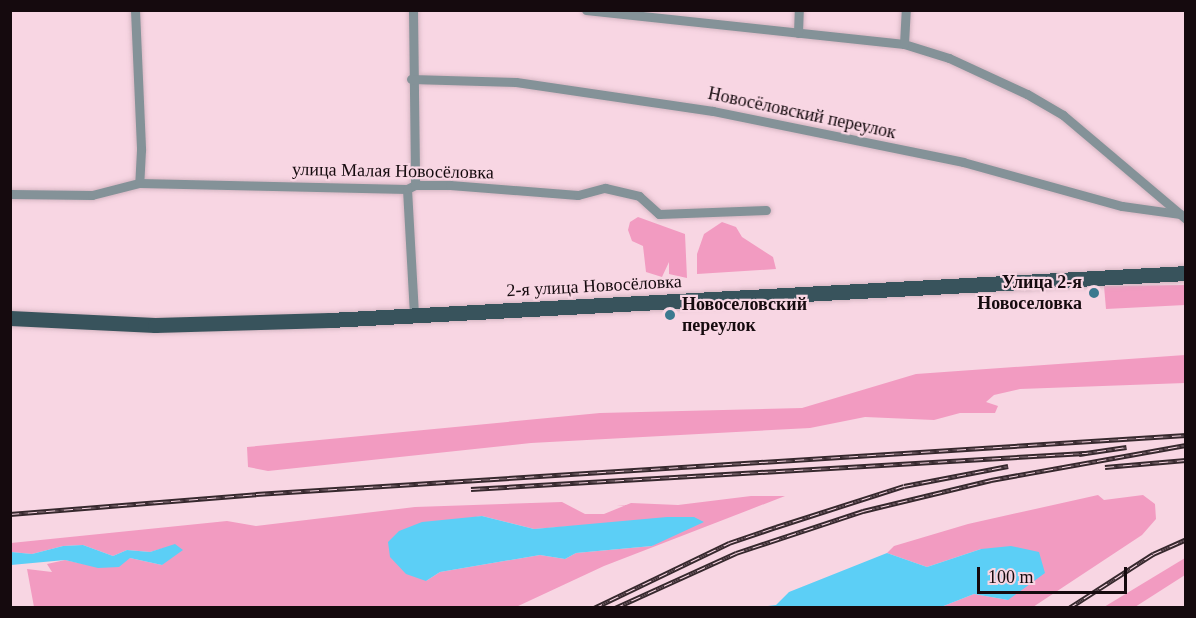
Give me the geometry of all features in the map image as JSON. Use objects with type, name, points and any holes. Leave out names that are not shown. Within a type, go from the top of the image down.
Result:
[{"type":"main road","name":"2-я улица Новосёловка","points":[[10,318],[155,325],[414,316],[1184,274]]},
{"type":"street","points":[[135,10],[141,150],[139,183]]},
{"type":"street","points":[[413,10],[411,187],[414,316]]},
{"type":"street","points":[[586,10],[904,44],[990,75],[1063,115],[1183,216]]},
{"type":"street","points":[[798,33],[799,10]]},
{"type":"street","points":[[904,44],[906,10]]},
{"type":"street","name":"Новосёловский переулок","points":[[411,79],[516,82],[713,111],[963,162],[1122,206],[1183,216]]},
{"type":"street","name":"улица Малая Новосёловка","points":[[10,194],[92,195],[139,183],[411,187],[578,195],[604,188],[639,196],[659,214],[766,210]]},
{"type":"shaded area","points":[[638,217],[685,234],[687,278],[669,274],[669,262],[662,277],[646,272],[643,246],[632,241],[628,230],[630,222]]},
{"type":"shaded area","points":[[722,222],[736,227],[742,237],[773,257],[776,269],[697,274],[697,254],[704,234]]},
{"type":"shaded area","points":[[1185,285],[1185,305],[1106,309],[1104,286]]},
{"type":"shaded area","points":[[1185,355],[1185,383],[1020,389],[994,395],[986,402],[998,406],[995,413],[960,413],[934,420],[865,417],[810,428],[531,443],[268,471],[248,467],[247,447],[600,413],[802,408],[916,374]]},
{"type":"shaded area","points":[[1098,495],[1104,500],[1143,495],[1155,504],[1156,519],[1142,535],[1033,607],[941,607],[974,594],[1008,600],[981,549],[927,567],[887,553],[894,546],[968,524]]},
{"type":"shaded area","points":[[751,496],[785,496],[604,566],[516,607],[34,607],[27,569],[52,572],[47,564],[65,560],[98,567],[130,558],[162,565],[175,545],[150,552],[127,550],[113,556],[83,545],[63,546],[32,554],[11,552],[11,543],[227,521],[256,526],[415,507],[562,502],[585,514],[604,514],[631,503],[678,505]],"holes":[[[482,516],[534,529],[694,517],[652,546],[576,553],[565,559],[540,555],[440,572],[426,581],[457,520]]]},
{"type":"shaded area","points":[[1185,558],[1185,575],[1135,607],[1104,607]]},
{"type":"water","points":[[482,516],[534,529],[667,517],[694,517],[704,522],[652,546],[576,553],[565,559],[540,555],[440,572],[426,581],[406,574],[390,557],[388,542],[399,531],[422,522]]},
{"type":"water","points":[[175,544],[183,550],[162,565],[130,558],[119,567],[98,568],[65,560],[11,565],[11,552],[32,554],[63,546],[83,545],[113,556],[127,550],[150,552]]},
{"type":"water","points":[[1011,546],[1039,552],[1045,573],[1008,600],[974,594],[941,607],[760,607],[776,605],[789,592],[887,553],[927,567],[981,549]]},
{"type":"railway","points":[[10,514],[256,494],[1186,435]]},
{"type":"railway","points":[[615,608],[736,553],[863,511],[991,480],[1186,445]]},
{"type":"railway","points":[[1079,454],[1126,447]]},
{"type":"railway","points":[[471,489],[1085,453]]},
{"type":"railway","points":[[1105,467],[1186,460]]},
{"type":"railway","points":[[594,608],[729,543],[904,486],[1008,466]]},
{"type":"railway","points":[[1069,608],[1153,554],[1186,539]]},
{"type":"place","name":"Улица 2-я Новоселовка","points":[[1094,293]]},
{"type":"place","name":"Новоселовский переулок","points":[[670,315]]}]
